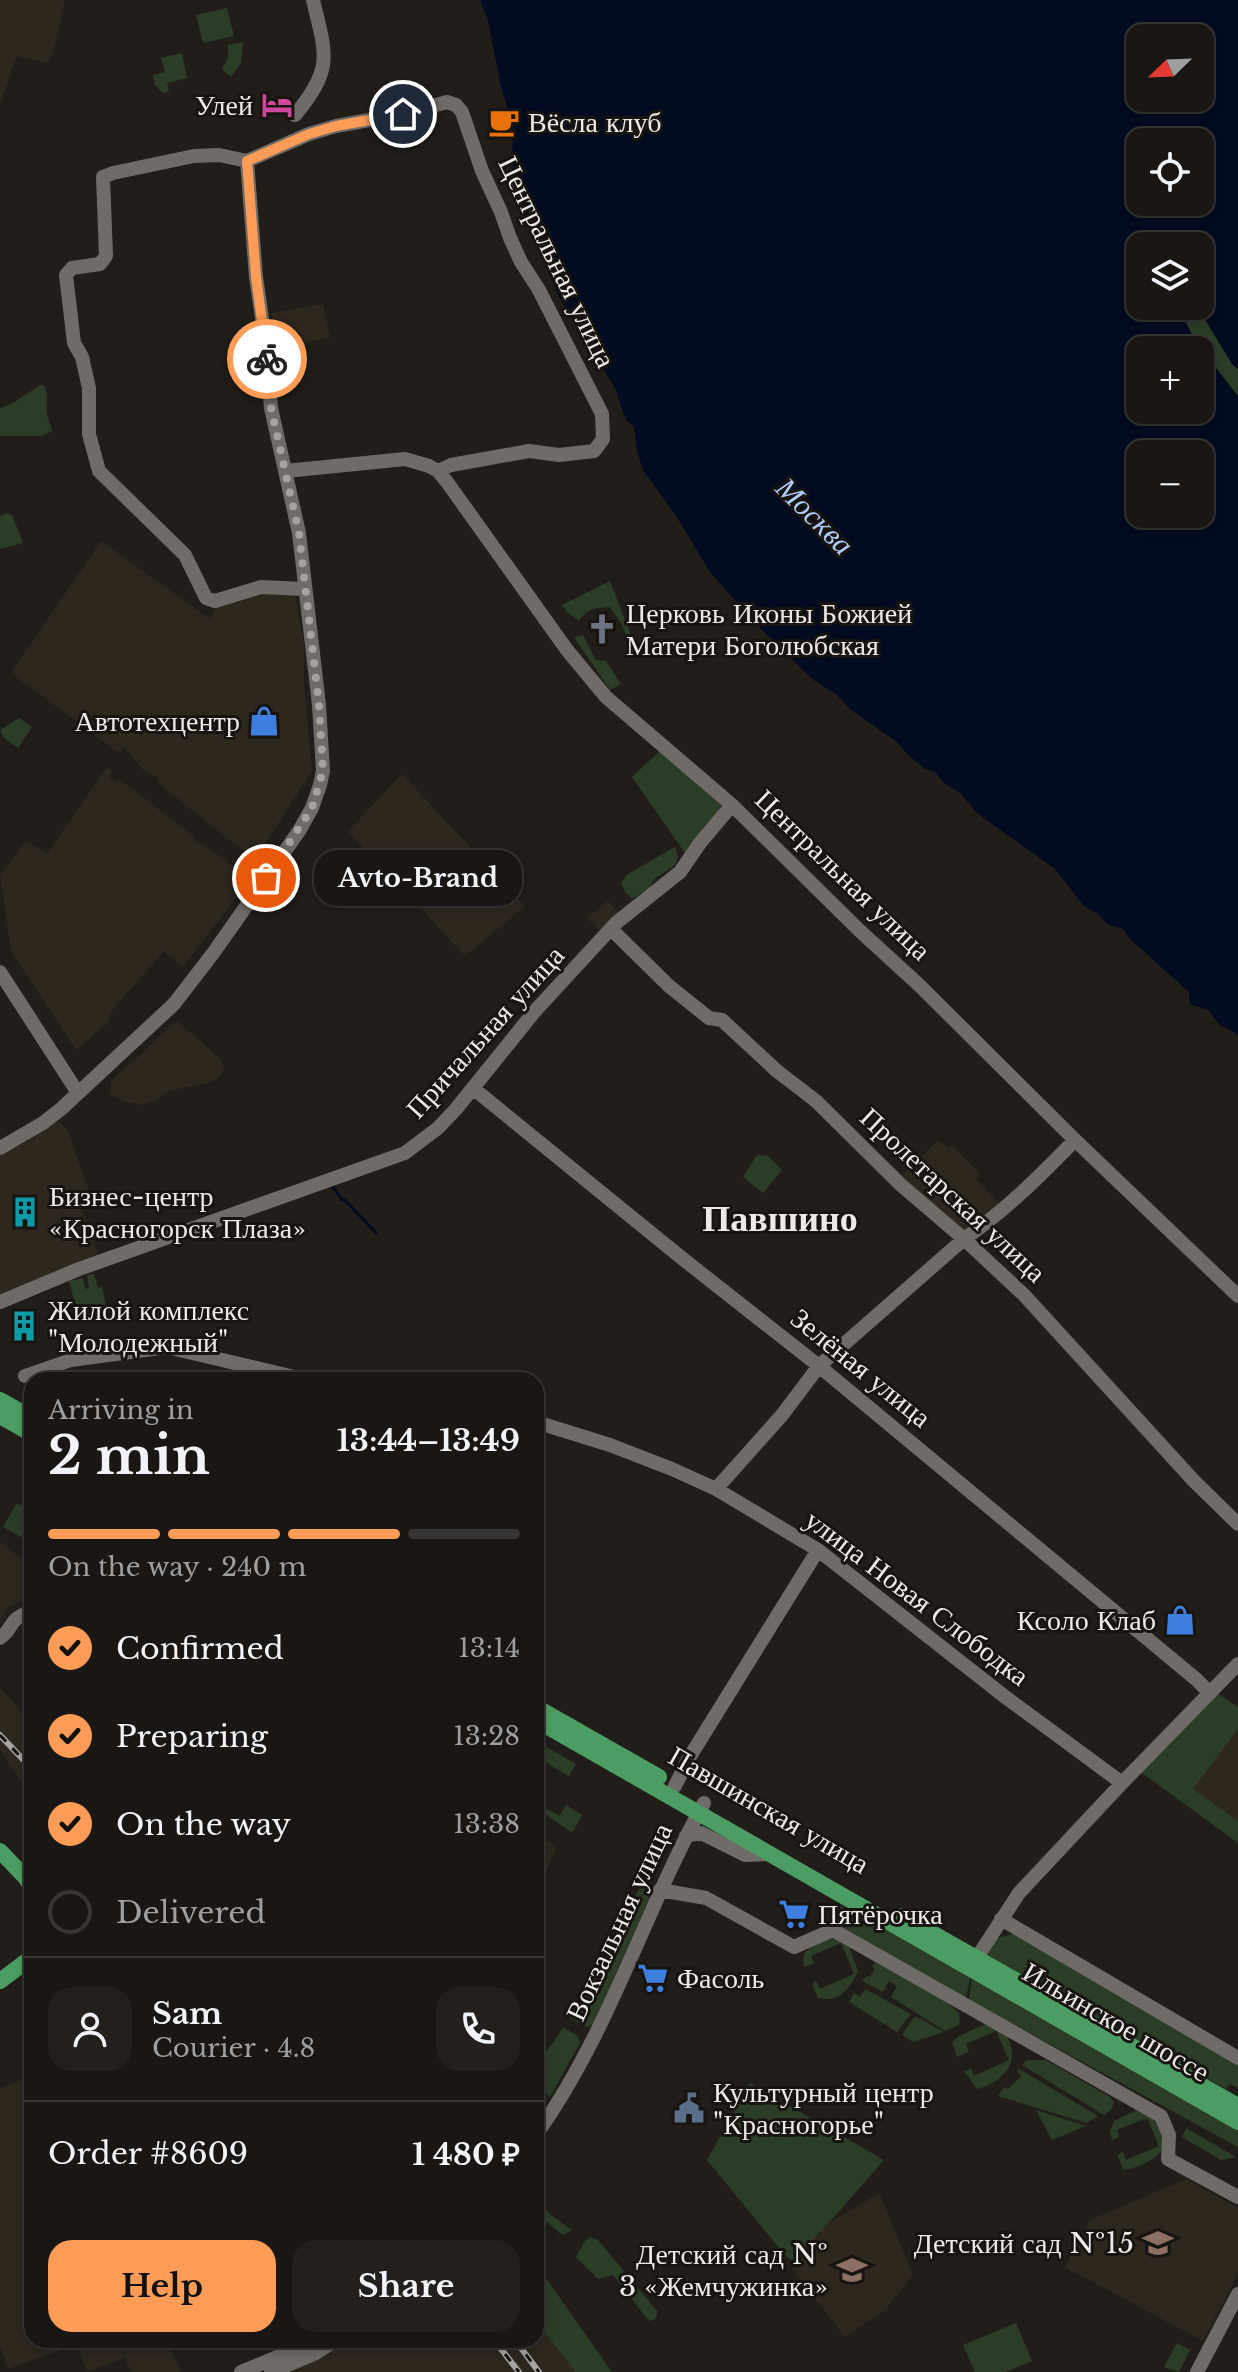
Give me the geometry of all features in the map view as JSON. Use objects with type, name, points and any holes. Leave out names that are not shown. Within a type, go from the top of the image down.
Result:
[{"type":"main road","points":[[4,1405],[24,1414]]},
{"type":"main road","points":[[4,1405],[24,1426]]},
{"type":"main road","name":"Павшинская улица","points":[[544,1712],[675,1786],[701,1808],[771,1854],[972,1963]]},
{"type":"main road","name":"Павшинская улица","points":[[544,1724],[701,1808],[972,1963]]},
{"type":"main road","points":[[0,1851],[24,1876]]},
{"type":"main road","points":[[3,1980],[24,1963]]},
{"type":"main road","name":"Ильинское шоссе","points":[[972,1963],[1238,2106]]},
{"type":"main road","name":"Ильинское шоссе","points":[[972,1963],[1238,2122]]},
{"type":"street","points":[[295,115],[312,95],[325,63],[313,0]]},
{"type":"street","name":"Центральная улица","points":[[247,161],[309,134],[336,126],[403,114],[447,102],[456,105],[462,112],[482,171],[521,262],[539,290],[602,414],[603,439],[594,451],[559,455],[529,451],[451,465],[438,471],[567,650],[606,697],[732,805],[1238,1296]]},
{"type":"street","points":[[0,1148],[43,1123],[174,1004],[272,870],[312,808],[323,771],[319,705],[299,533],[271,408],[247,161],[219,155],[194,156],[103,177],[106,256],[100,264],[72,268],[66,275],[74,343],[82,357],[89,388],[89,434],[99,471],[185,555],[206,598],[215,601],[261,587],[304,589]]},
{"type":"street","points":[[286,471],[405,459],[438,471]]},
{"type":"street","name":"Причальная улица","points":[[0,1302],[93,1264],[405,1153],[438,1128],[474,1089],[535,1011],[611,929],[680,872],[732,805]]},
{"type":"street","name":"Пролетарская улица","points":[[611,929],[669,986],[709,1018],[722,1020],[777,1071],[816,1101],[901,1185],[1024,1295],[1194,1481],[1238,1524]]},
{"type":"street","points":[[0,972],[78,1093]]},
{"type":"street","name":"Зелёная улица","points":[[474,1089],[1019,1530],[1210,1693]]},
{"type":"street","points":[[716,1489],[782,1415],[819,1366],[964,1239],[1017,1198],[1075,1140]]},
{"type":"street","points":[[36,1372],[71,1360],[167,1347],[273,1372]]},
{"type":"street","name":"улица Новая Слободка","points":[[544,1425],[622,1450],[716,1489],[818,1550],[1004,1696],[1122,1783]]},
{"type":"street","points":[[675,1786],[689,1758],[818,1550]]},
{"type":"street","points":[[0,1638],[13,1620],[24,1615]]},
{"type":"street","points":[[972,1963],[1019,1893],[1238,1664]]},
{"type":"street","name":"Вокзальная улица","points":[[544,2124],[595,2038],[636,1951],[660,1890],[701,1808]]},
{"type":"street","points":[[686,1836],[701,1833],[745,1855],[771,1854]]},
{"type":"street","points":[[660,1890],[706,1898],[794,1947],[833,1930],[1161,2116],[1169,2135],[1168,2159],[1238,2197]]},
{"type":"street","points":[[1001,1919],[1238,2058]]},
{"type":"street","points":[[3,1980],[24,1971]]},
{"type":"street","points":[[1197,2372],[1238,2294]]},
{"type":"street","points":[[241,2372],[299,2348]]},
{"type":"street","points":[[271,2372],[324,2348]]},
{"type":"shaded area","points":[[0,0],[65,0],[53,55],[47,63],[16,56],[0,106]]},
{"type":"shaded area","points":[[323,304],[330,337],[276,344],[271,313]]},
{"type":"shaded area","points":[[101,541],[210,619],[219,602],[295,592],[304,645],[304,684],[312,771],[255,860],[159,784],[158,778],[144,771],[124,747],[119,753],[11,673]]},
{"type":"shaded area","points":[[107,767],[112,771],[109,777],[115,782],[120,779],[193,836],[197,844],[202,844],[251,878],[183,967],[164,951],[110,1013],[109,1022],[76,1050],[11,951],[0,875],[25,842],[47,854]]},
{"type":"shaded area","points":[[402,774],[525,906],[465,956],[348,831]]},
{"type":"shaded area","points":[[608,901],[619,914],[600,930],[587,918]]},
{"type":"shaded area","points":[[177,1021],[222,1060],[224,1068],[220,1076],[212,1082],[168,1091],[144,1105],[110,1095],[111,1081]]},
{"type":"shaded area","points":[[58,1121],[67,1129],[94,1205],[82,1210],[99,1256],[0,1296],[0,1155]]},
{"type":"shaded area","points":[[938,1140],[948,1148],[953,1147],[980,1174],[976,1179],[1002,1206],[962,1234],[901,1176]]},
{"type":"shaded area","points":[[0,1542],[24,1560],[24,1601],[9,1606],[0,1622]]},
{"type":"shaded area","points":[[0,1688],[24,1714],[24,1785],[0,1750]]},
{"type":"shaded area","points":[[1238,1729],[1238,1821],[1193,1789]]},
{"type":"shaded area","points":[[544,1839],[557,1847],[544,1876]]},
{"type":"shaded area","points":[[24,2079],[24,2348],[68,2348],[8,2369],[0,2346],[0,2088]]},
{"type":"shaded area","name":"Детский сад №15","points":[[1186,2179],[1238,2208],[1238,2274],[1203,2341],[1065,2267],[1090,2220]]},
{"type":"shaded area","name":"Детский сад № 3 «Жемчужинка»","points":[[879,2193],[913,2275],[885,2310],[845,2337],[789,2265],[828,2224]]},
{"type":"shaded area","points":[[544,2331],[575,2372],[286,2372],[332,2348],[544,2348]]},
{"type":"shaded area","points":[[78,2348],[171,2348],[181,2372],[131,2372],[125,2358],[87,2372]]},
{"type":"green space","points":[[227,8],[234,36],[203,43],[196,15]]},
{"type":"green space","points":[[243,42],[241,63],[231,77],[222,69],[228,58],[228,45]]},
{"type":"green space","points":[[182,53],[187,78],[167,83],[169,92],[163,93],[155,85],[153,75],[165,72],[161,58]]},
{"type":"green space","points":[[1184,320],[1205,320],[1238,369],[1238,396],[1214,366],[1214,336],[1193,336]]},
{"type":"green space","points":[[40,385],[47,392],[47,415],[52,431],[42,436],[0,436],[0,408]]},
{"type":"green space","points":[[6,513],[12,515],[23,543],[0,549],[0,516]]},
{"type":"green space","points":[[610,581],[637,651],[633,652],[621,623],[610,607],[589,611],[579,621],[562,605]]},
{"type":"green space","points":[[583,635],[596,660],[606,661],[621,684],[610,690],[574,637]]},
{"type":"green space","points":[[19,718],[32,727],[18,748],[4,738],[0,730]]},
{"type":"green space","points":[[662,749],[722,802],[718,815],[687,856],[632,777]]},
{"type":"green space","points":[[675,847],[678,856],[675,865],[632,899],[621,882],[628,874]]},
{"type":"green space","points":[[757,1155],[768,1156],[782,1170],[763,1193],[743,1177]]},
{"type":"green space","points":[[94,1274],[98,1288],[102,1287],[106,1305],[77,1312],[69,1281],[83,1278],[85,1289],[89,1288],[87,1275]]},
{"type":"green space","points":[[17,1503],[24,1507],[24,1539],[3,1527]]},
{"type":"green space","points":[[1218,1694],[1238,1707],[1238,1729],[1193,1789],[1238,1821],[1238,1843],[1138,1770]]},
{"type":"green space","points":[[544,1746],[576,1764],[569,1776],[544,1762]]},
{"type":"green space","points":[[566,1805],[582,1815],[571,1832],[544,1813],[544,1807],[559,1816]]},
{"type":"green space","points":[[642,1884],[651,1895],[593,2024],[587,2027],[568,2017]]},
{"type":"green space","points":[[832,1902],[872,1921],[970,1978],[966,1998],[835,1923]]},
{"type":"green space","points":[[1013,1934],[1238,2064],[1238,2088],[1230,2084],[1226,2089],[984,1955],[991,1940]]},
{"type":"green space","points":[[836,1937],[848,1944],[858,1971],[843,1993],[832,1998],[818,1998],[812,1984],[816,1981],[820,1989],[854,1974],[841,1943],[811,1956],[814,1963],[805,1967],[803,1960],[807,1950]]},
{"type":"green space","points":[[875,1962],[944,2000],[958,2013],[959,2025],[945,2031],[891,1997],[897,1986],[889,1981],[883,1992],[862,1981],[870,1977]]},
{"type":"green space","points":[[972,1979],[1238,2131],[1238,2147],[969,2000]]},
{"type":"green space","points":[[865,1989],[911,2014],[897,2032],[849,2002],[854,1993],[860,1997]]},
{"type":"green space","points":[[915,2016],[944,2032],[913,2042],[902,2035]]},
{"type":"green space","points":[[988,2023],[1006,2035],[1012,2052],[1011,2060],[999,2079],[977,2089],[964,2071],[971,2069],[974,2076],[1009,2060],[996,2031],[966,2044],[969,2052],[957,2057],[952,2042]]},
{"type":"green space","points":[[563,2027],[578,2036],[580,2043],[550,2097],[544,2091],[544,2053]]},
{"type":"green space","points":[[1027,2060],[1046,2060],[1110,2097],[1114,2102],[1111,2110],[1104,2115],[1022,2065]]},
{"type":"green space","points":[[1019,2069],[1098,2116],[1087,2123],[998,2096],[1004,2087],[1008,2089],[1021,2076],[1017,2071]]},
{"type":"green space","points":[[750,2083],[884,2160],[792,2261],[707,2160]]},
{"type":"green space","points":[[1036,2110],[1086,2126],[1052,2140]]},
{"type":"green space","points":[[1137,2110],[1154,2118],[1161,2133],[1161,2151],[1151,2160],[1124,2170],[1117,2155],[1123,2152],[1126,2160],[1159,2146],[1147,2118],[1117,2130],[1119,2137],[1112,2140],[1110,2131],[1114,2121]]},
{"type":"green space","points":[[1186,2128],[1236,2157],[1221,2160],[1182,2137]]},
{"type":"green space","points":[[544,2208],[572,2230],[562,2235],[544,2222]]},
{"type":"green space","points":[[590,2237],[598,2240],[658,2312],[655,2319],[649,2321],[613,2275],[598,2279],[576,2257]]},
{"type":"green space","points":[[544,2275],[612,2372],[575,2372],[544,2331]]},
{"type":"green space","points":[[1016,2323],[1032,2361],[1005,2372],[975,2372],[963,2345]]},
{"type":"green space","points":[[1177,2343],[1190,2350],[1179,2372],[1164,2367]]},
{"type":"water","name":"Москва","points":[[480,0],[1238,0],[1238,369],[1205,320],[1214,320],[1214,232],[1126,232],[1126,320],[1184,320],[1193,336],[1126,336],[1126,424],[1214,424],[1214,366],[1238,396],[1238,1035],[1219,1024],[1208,1010],[1190,1004],[1189,992],[1131,940],[1123,929],[1107,924],[1084,906],[1055,869],[977,813],[960,793],[944,783],[936,773],[924,768],[897,742],[812,679],[750,618],[710,572],[643,470],[634,427],[626,420],[615,388],[559,297],[516,190],[512,159],[513,125],[501,87],[488,20]]},
{"type":"waterway","points":[[331,1184],[342,1200],[376,1233]]},
{"type":"railway","points":[[0,1735],[24,1760]]},
{"type":"railway","points":[[500,2348],[519,2372]]},
{"type":"railway","points":[[521,2348],[539,2372]]},
{"type":"way so far","points":[[266,878],[312,808],[323,771],[319,705],[299,533],[271,408],[267,359]]},
{"type":"place","name":"Улей","points":[[277,105]]},
{"type":"place","name":"Вёсла клуб","points":[[504,122]]},
{"type":"place","name":"Церковь Иконы Божией Матери Боголюбская","points":[[602,629]]},
{"type":"place","name":"Автотехцентр","points":[[264,721]]},
{"type":"place","name":"Avto-Brand","points":[[266,878]]},
{"type":"place","name":"Бизнес-центр «Красногорск Плаза»","points":[[25,1212]]},
{"type":"place","name":"Жилой комплекс \"Молодежный\"","points":[[24,1326]]},
{"type":"place","name":"Ксоло Клаб","points":[[1180,1620]]},
{"type":"place","name":"Пятёрочка","points":[[794,1914]]},
{"type":"place","name":"Фасоль","points":[[653,1978]]},
{"type":"place","name":"Культурный центр \"Красногорье\"","points":[[689,2108]]},
{"type":"place","name":"Детский сад №15","points":[[1158,2243]]},
{"type":"place","name":"Детский сад № 3 «Жемчужинка»","points":[[852,2270]]},
{"type":"district","name":"Павшино","points":[[780,1218]]},
{"type":"route","points":[[267,359],[256,277],[247,161],[309,134],[403,114]]}]
